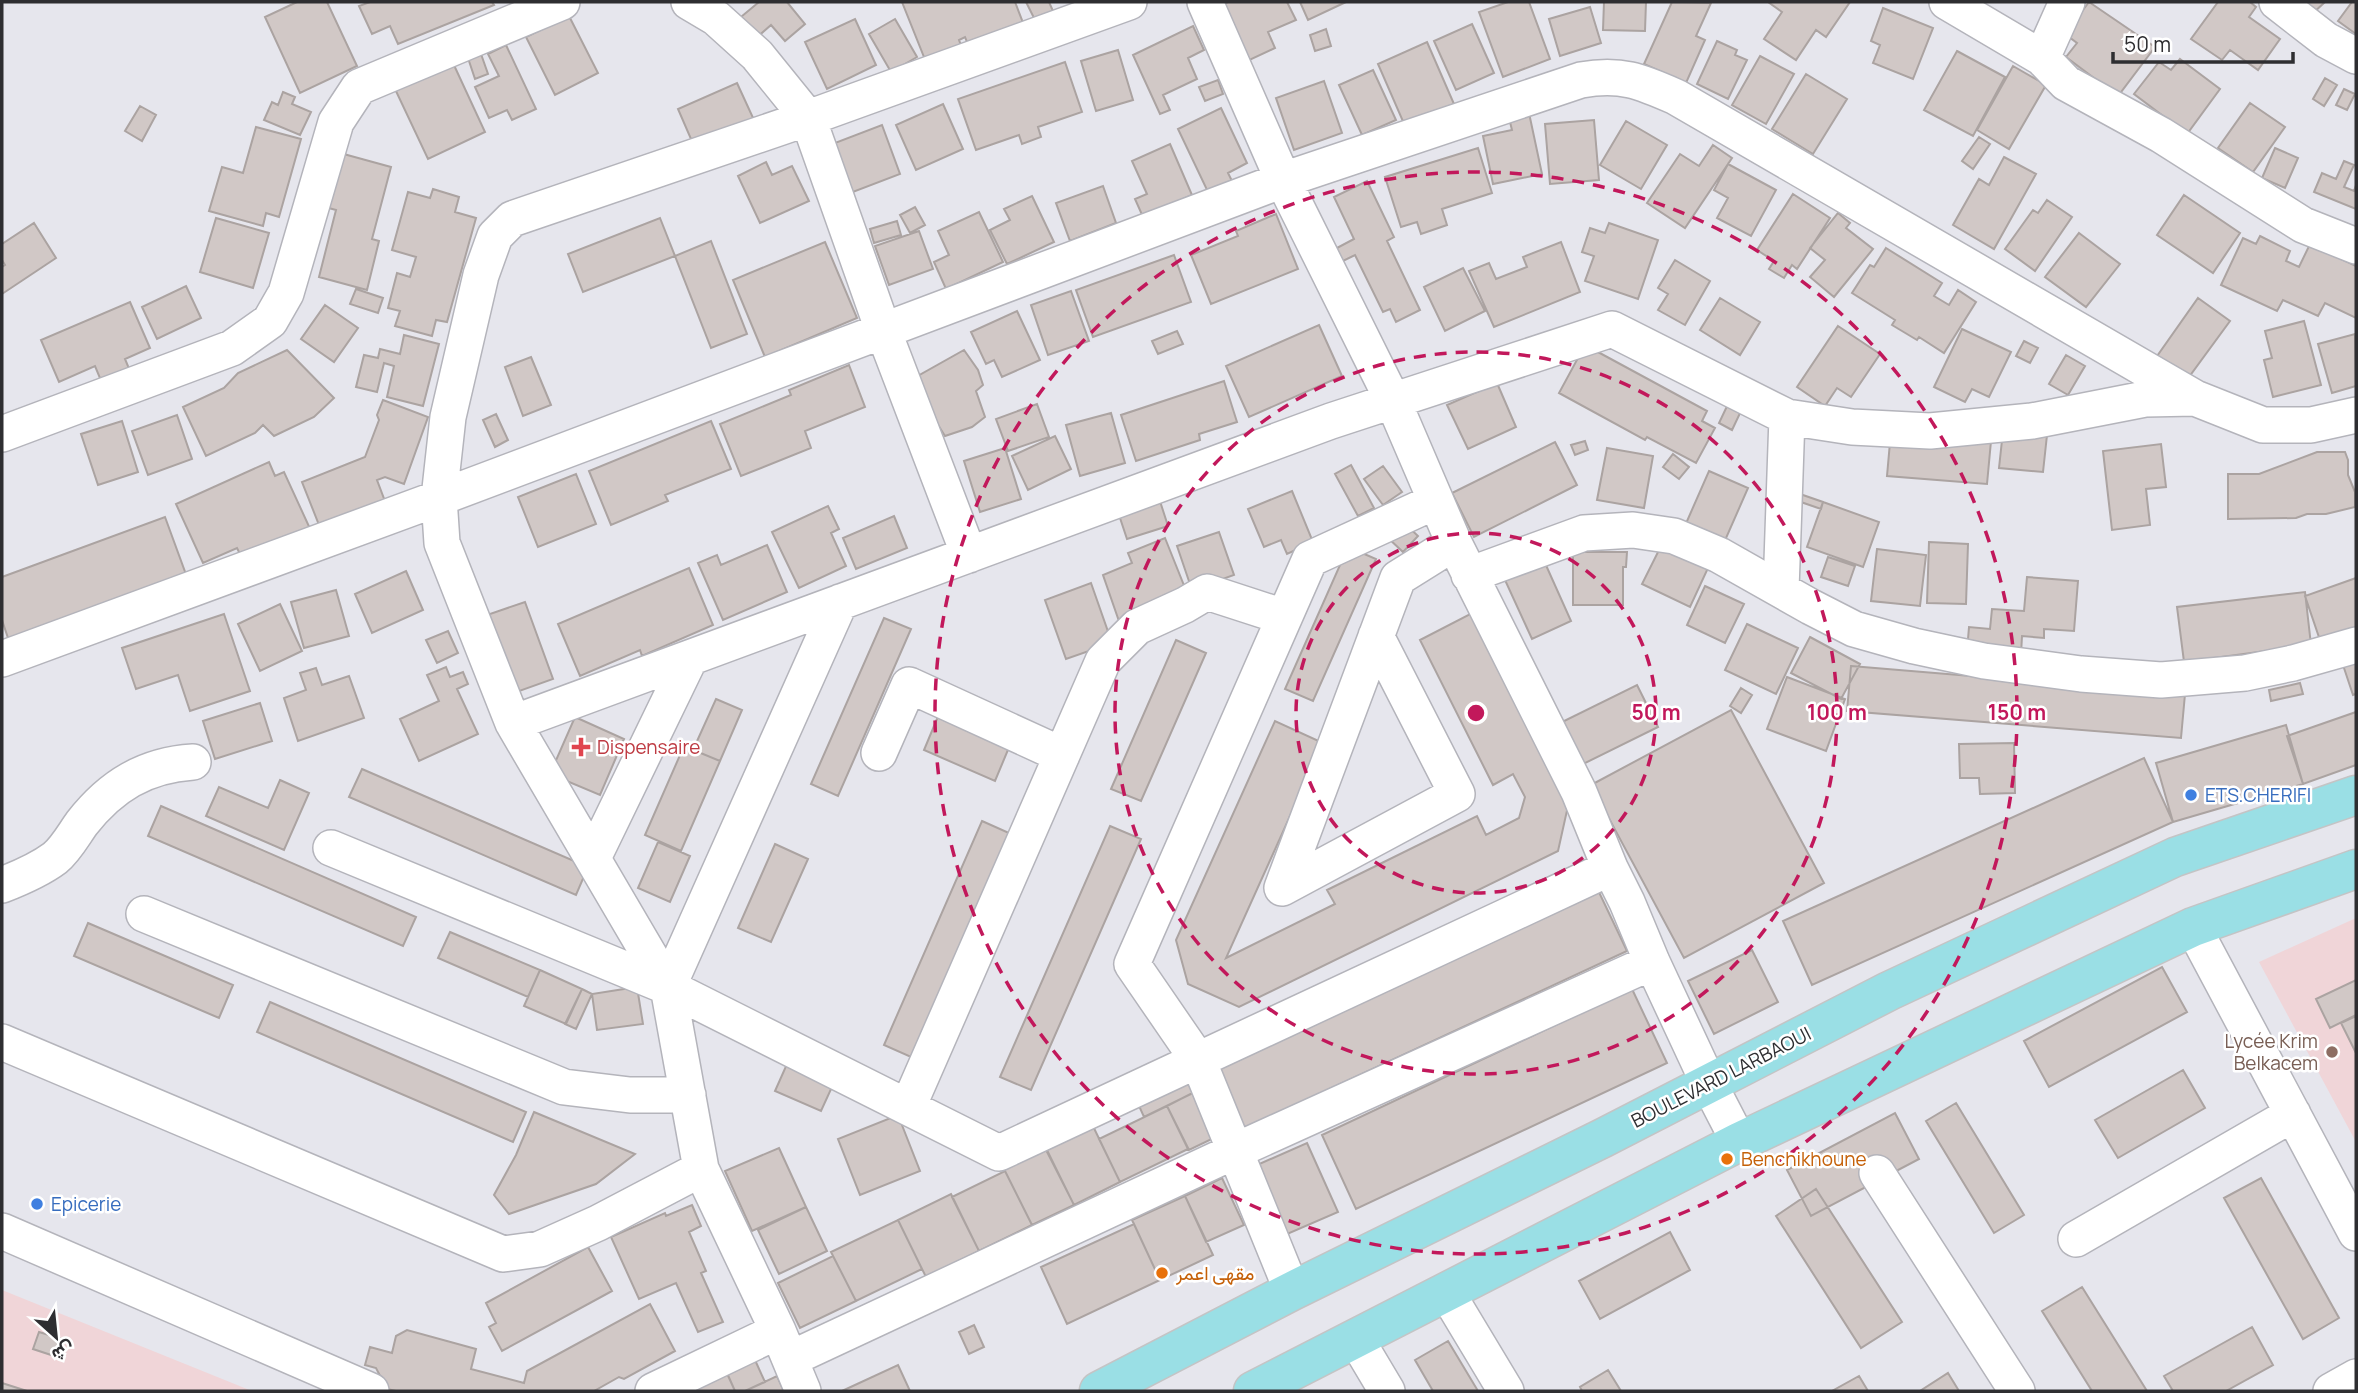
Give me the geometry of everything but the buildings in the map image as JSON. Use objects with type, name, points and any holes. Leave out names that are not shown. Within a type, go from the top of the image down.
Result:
[{"type":"main road","name":"BOULEVARD LARBAOUI","points":[[1099,1391],[1889,991],[2175,857],[2356,795]]},
{"type":"main road","points":[[1253,1391],[1740,1142],[2193,927],[2356,869]]},
{"type":"street","points":[[2,434],[232,348],[257,332],[270,321],[286,293],[336,122],[359,87],[562,2]]},
{"type":"street","points":[[689,2],[716,18],[757,55],[808,118],[883,330],[969,555]]},
{"type":"street","points":[[803,1391],[701,1169],[668,987],[513,723],[442,543],[439,498],[447,417],[481,275],[495,236],[512,219],[808,118],[1129,2]]},
{"type":"street","points":[[1205,2],[1283,180],[1394,401],[1454,543],[1579,792],[1651,962],[1740,1142]]},
{"type":"street","points":[[1947,2],[2042,58],[2066,83],[2161,135],[2303,225],[2356,246]]},
{"type":"street","points":[[2042,58],[2067,2]]},
{"type":"street","points":[[2277,2],[2326,40],[2356,56]]},
{"type":"street","points":[[2,659],[439,498],[1283,180],[1581,80],[1605,76],[1628,79],[1676,97],[2195,398],[2263,425],[2311,425],[2356,415]]},
{"type":"street","points":[[513,723],[1394,401],[1612,329],[1787,417],[1852,427],[1930,431],[2032,421],[2145,399],[2195,398]]},
{"type":"street","points":[[1781,590],[1787,417]]},
{"type":"street","points":[[1292,1291],[1198,1060],[1132,964],[1310,559],[1436,500]]},
{"type":"street","points":[[1469,575],[1584,533],[1633,530],[1674,536],[1719,555],[1854,629],[1914,646],[1984,661],[2081,674],[2161,680],[2245,673],[2356,645]]},
{"type":"street","points":[[1376,636],[1457,794],[1282,888],[1376,636],[1398,578],[1454,543]]},
{"type":"street","points":[[908,1107],[1103,661],[1137,627],[1207,592],[1284,617]]},
{"type":"street","points":[[668,987],[840,603]]},
{"type":"street","points":[[593,858],[690,658]]},
{"type":"street","points":[[879,753],[909,685],[1062,755]]},
{"type":"street","points":[[2,885],[24,877],[57,856],[112,790],[138,775],[174,763],[193,762]]},
{"type":"street","points":[[331,848],[668,987],[999,1153],[1610,868]]},
{"type":"street","points":[[144,914],[564,1087],[630,1095],[688,1095]]},
{"type":"street","points":[[2193,927],[2356,1233]]},
{"type":"street","points":[[653,1391],[784,1345],[1235,1151],[1651,962]]},
{"type":"street","points":[[2,1042],[503,1254],[540,1249],[598,1223],[701,1169]]},
{"type":"street","points":[[2076,1239],[2293,1114]]},
{"type":"street","points":[[1877,1173],[2017,1391]]},
{"type":"street","points":[[2,1231],[371,1391]]},
{"type":"street","points":[[1447,1293],[1506,1391]]},
{"type":"street","points":[[1356,1339],[1387,1391]]},
{"type":"street","points":[[2331,1391],[2356,1377]]},
{"type":"shaded area","name":"Lycée Krim Belkacem","points":[[2356,918],[2356,1142],[2259,962]]},
{"type":"shaded area","points":[[2,1290],[252,1391],[2,1391]]},
{"type":"place","name":"Dispensaire","points":[[581,747]]},
{"type":"place","name":"ETS.CHERIFI","points":[[2191,795]]},
{"type":"place","name":"Lycée Krim Belkacem","points":[[2332,1052]]},
{"type":"place","name":"Benchikhoune","points":[[1727,1159]]},
{"type":"place","name":"Epicerie","points":[[37,1204]]},
{"type":"place","name":"مقهى اعمر","points":[[1162,1273]]}]
